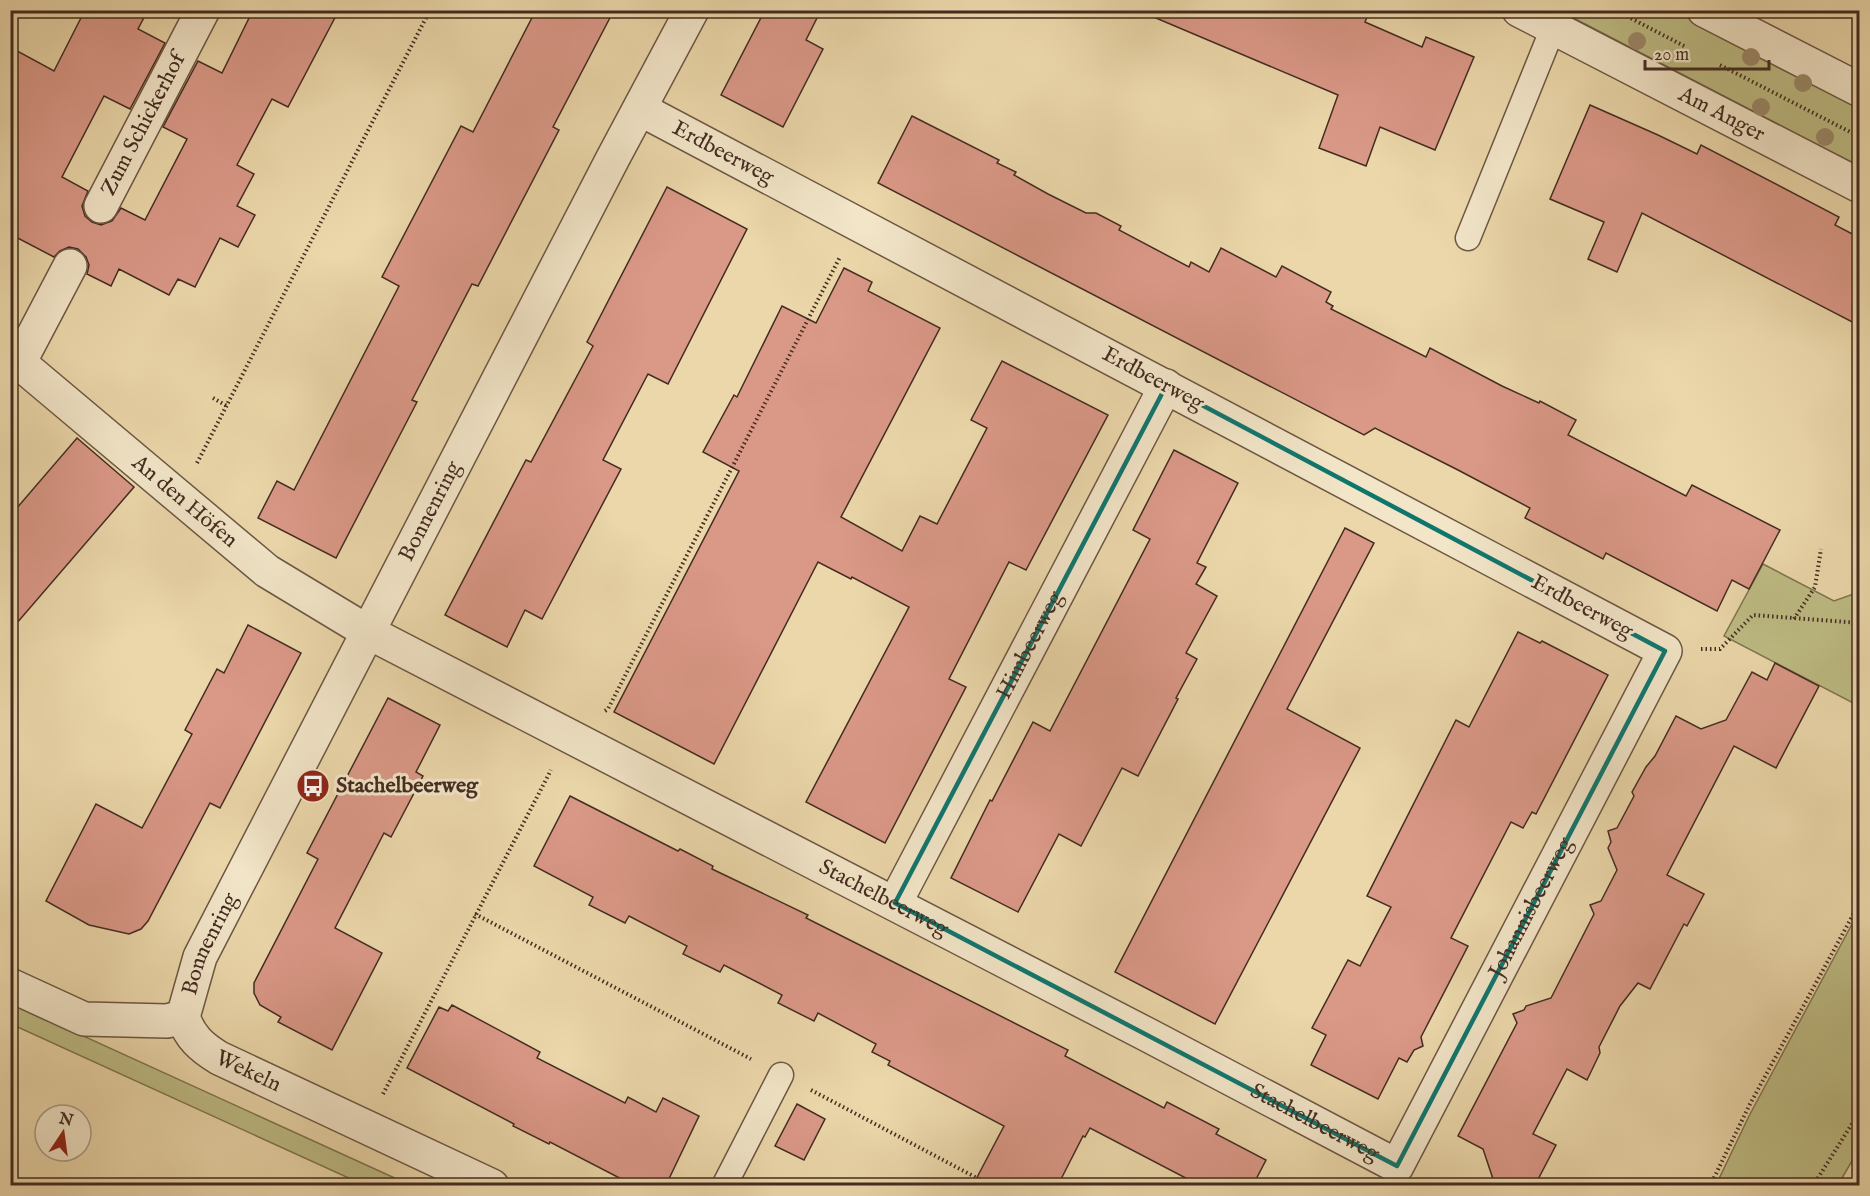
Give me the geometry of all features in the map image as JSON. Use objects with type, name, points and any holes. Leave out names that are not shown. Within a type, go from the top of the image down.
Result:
[{"type":"street","name":"Zum Schickerhof","points":[[101,206],[203,10]]},
{"type":"street","name":"Bonnenring","points":[[183,1017],[200,957],[692,10]]},
{"type":"street","name":"Am Anger","points":[[1519,10],[1860,186]]},
{"type":"street","points":[[1704,10],[1860,90]]},
{"type":"street","name":"Erdbeerweg","points":[[640,109],[1665,651]]},
{"type":"street","points":[[15,359],[70,266]]},
{"type":"street","name":"An den Höfen","points":[[15,359],[267,571],[368,632]]},
{"type":"street","name":"Himbeerweg","points":[[895,903],[1166,386]]},
{"type":"street","name":"Stachelbeerweg","points":[[368,632],[895,903],[1397,1166]]},
{"type":"street","name":"Johannisbeerweg","points":[[1397,1166],[1665,651]]},
{"type":"street","points":[[10,985],[84,1018],[167,1021],[183,1017]]},
{"type":"street","name":"Wekeln","points":[[183,1017],[192,1036],[219,1058],[488,1185]]},
{"type":"lane","points":[[1468,238],[1553,28]]},
{"type":"lane","points":[[724,1185],[782,1075]]},
{"type":"path","points":[[180,498],[430,10]]},
{"type":"path","points":[[1615,10],[1690,49]]},
{"type":"path","points":[[1711,60],[1860,137]]},
{"type":"path","points":[[366,1126],[569,736],[608,709],[857,225]]},
{"type":"path","points":[[213,398],[227,406]]},
{"type":"path","points":[[1794,620],[1815,587],[1821,549]]},
{"type":"path","points":[[1665,651],[1720,649],[1753,615],[1794,620],[1860,623]]},
{"type":"path","points":[[1710,1185],[1749,1106],[1860,902]]},
{"type":"path","points":[[475,914],[992,1185]]},
{"type":"path","points":[[1813,1185],[1860,1111]]},
{"type":"highlighted area","points":[[1166,386],[1665,651],[1397,1166],[895,903]]},
{"type":"shaded area","points":[[1560,11],[1689,11],[1859,99],[1859,166]]},
{"type":"shaded area","points":[[1763,564],[1834,601],[1859,592],[1859,706],[1724,636]]},
{"type":"shaded area","points":[[1859,911],[1859,1149],[1838,1185],[1716,1185],[1749,1116]]},
{"type":"shaded area","points":[[11,1003],[410,1185],[364,1185],[11,1024]]},
{"type":"building","points":[[85,10],[148,10],[138,29],[165,43],[130,109],[104,96],[62,177],[88,191],[82,206],[85,216],[101,225],[112,221],[121,208],[145,220],[187,139],[163,127],[198,61],[222,73],[253,10],[339,10],[288,107],[272,99],[237,165],[254,174],[237,206],[255,215],[238,247],[220,238],[195,287],[178,279],[169,295],[119,269],[111,286],[87,274],[89,265],[86,257],[78,249],[69,247],[54,257],[10,234],[10,47],[54,71]]},
{"type":"building","points":[[536,10],[614,10],[553,127],[559,130],[478,286],[472,284],[412,400],[417,402],[336,558],[258,518],[277,481],[294,490],[399,286],[382,277],[461,126],[473,132]]},
{"type":"building","points":[[765,10],[821,10],[806,40],[823,49],[783,127],[721,95]]},
{"type":"building","points":[[1137,10],[1370,10],[1365,22],[1422,47],[1426,37],[1474,57],[1435,150],[1380,127],[1366,166],[1319,148],[1338,95]]},
{"type":"building","points":[[1590,105],[1697,154],[1701,145],[1839,217],[1835,225],[1860,238],[1860,326],[1642,213],[1617,272],[1588,259],[1604,222],[1550,199]]},
{"type":"building","points":[[912,116],[999,160],[997,163],[1016,172],[1014,175],[1048,194],[1086,213],[1096,213],[1121,226],[1119,230],[1189,267],[1191,262],[1209,272],[1221,248],[1276,277],[1282,266],[1331,292],[1326,302],[1333,306],[1331,309],[1426,357],[1430,348],[1502,386],[1539,403],[1540,401],[1576,420],[1568,435],[1686,496],[1692,485],[1780,530],[1749,589],[1732,580],[1717,611],[1606,553],[1603,559],[1525,518],[1530,508],[1458,470],[1375,428],[1364,435],[878,183]]},
{"type":"building","points":[[667,187],[747,229],[668,384],[648,374],[603,460],[621,469],[542,619],[525,610],[507,647],[445,615],[526,460],[531,462],[593,346],[587,342]]},
{"type":"building","points":[[844,268],[872,282],[868,291],[940,328],[841,517],[902,551],[920,516],[937,524],[987,428],[971,420],[1002,361],[1108,415],[1026,570],[1009,562],[949,679],[966,687],[885,843],[806,802],[909,607],[852,577],[851,579],[818,562],[714,764],[614,712],[739,471],[703,452],[734,395],[737,397],[782,306],[816,323]]},
{"type":"building","points":[[77,438],[134,487],[10,631],[10,516]]},
{"type":"building","points":[[1174,450],[1238,483],[1197,563],[1206,567],[1196,584],[1217,596],[1186,653],[1197,659],[1138,776],[1122,768],[1081,846],[1059,834],[1018,912],[951,878],[1033,722],[1050,731],[1150,539],[1133,530]]},
{"type":"building","points":[[1345,528],[1374,543],[1287,709],[1360,748],[1215,1024],[1115,972]]},
{"type":"building","points":[[248,625],[301,653],[220,808],[210,803],[148,921],[141,929],[129,934],[89,925],[46,901],[96,804],[142,828],[192,734],[185,730],[217,669],[224,673]]},
{"type":"building","points":[[1518,632],[1540,643],[1542,641],[1608,675],[1536,814],[1532,812],[1523,828],[1511,822],[1451,938],[1468,946],[1421,1037],[1423,1046],[1414,1050],[1407,1062],[1399,1058],[1378,1099],[1311,1065],[1326,1035],[1312,1028],[1348,960],[1360,966],[1391,907],[1367,896],[1456,720],[1469,727]]},
{"type":"building","points":[[1775,663],[1819,686],[1776,768],[1734,746],[1667,875],[1704,894],[1687,926],[1684,924],[1650,989],[1638,983],[1620,1006],[1599,1047],[1600,1053],[1587,1080],[1567,1069],[1533,1134],[1556,1145],[1535,1185],[1495,1185],[1483,1149],[1458,1136],[1517,1023],[1513,1014],[1524,1010],[1526,1006],[1551,998],[1594,914],[1590,905],[1601,901],[1617,870],[1608,848],[1611,842],[1608,831],[1617,828],[1634,796],[1632,792],[1655,756],[1676,716],[1701,729],[1726,720],[1752,672],[1767,680]]},
{"type":"building","points":[[388,698],[440,725],[416,772],[423,776],[391,837],[384,833],[335,928],[382,953],[332,1050],[278,1022],[281,1017],[260,1005],[254,993],[254,983],[318,859],[307,853]]},
{"type":"building","points":[[570,796],[678,851],[680,849],[713,866],[712,869],[808,915],[806,918],[1068,1050],[1065,1056],[1164,1108],[1167,1102],[1219,1129],[1216,1134],[1266,1160],[1253,1185],[1199,1185],[1090,1128],[1085,1137],[1083,1136],[1058,1185],[973,1185],[1004,1126],[888,1065],[890,1061],[872,1052],[876,1044],[818,1013],[814,1021],[778,1003],[782,995],[724,965],[720,972],[683,954],[687,946],[629,916],[625,923],[589,905],[593,897],[534,866]]},
{"type":"building","points":[[452,1005],[540,1052],[537,1058],[625,1103],[628,1097],[656,1112],[663,1098],[699,1116],[666,1185],[633,1185],[550,1142],[549,1144],[513,1126],[514,1124],[407,1068],[439,1007],[448,1011]]},
{"type":"building","points":[[797,1104],[825,1119],[804,1160],[775,1146]]},
{"type":"place","name":"Stachelbeerweg","points":[[313,786]]}]
